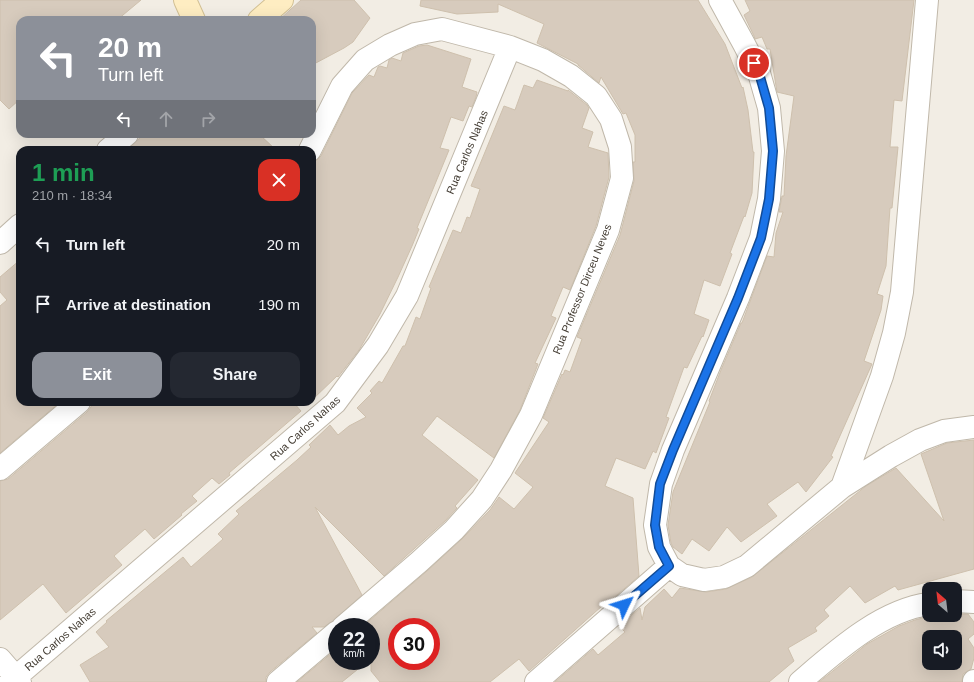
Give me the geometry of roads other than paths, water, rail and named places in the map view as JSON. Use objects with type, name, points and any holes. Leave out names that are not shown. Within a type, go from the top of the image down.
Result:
[{"type":"street","points":[[185,0],[192,16]]},
{"type":"street","points":[[264,16],[282,0]]},
{"type":"street","points":[[720,0],[759,73],[769,108],[773,151],[769,199],[761,238],[738,298],[660,484],[655,525],[659,547],[669,566],[682,575],[704,580],[724,577],[747,566],[842,487],[891,456],[920,440],[944,430],[974,427]]},
{"type":"street","points":[[842,487],[882,376],[894,333],[902,292],[927,0]]},
{"type":"street","name":"Rua Professor Dirceu Neves","points":[[316,134],[342,86],[365,60],[390,44],[415,34],[442,29],[510,47],[543,60],[571,76],[596,96],[610,119],[620,146],[622,178],[608,230],[531,415],[501,470],[482,499],[454,530],[354,618]]},
{"type":"street","name":"Rua Carlos Nahas","points":[[15,680],[335,403],[378,345],[407,296],[510,47]]},
{"type":"street","points":[[113,146],[122,138]]},
{"type":"street","points":[[0,242],[16,228]]},
{"type":"street","points":[[0,469],[74,406]]},
{"type":"street","points":[[536,682],[669,566]]},
{"type":"street","points":[[962,601],[974,602]]},
{"type":"street","points":[[800,682],[840,647],[882,620],[922,605]]},
{"type":"street","points":[[278,682],[328,640]]},
{"type":"street","points":[[0,659],[15,680]]}]
